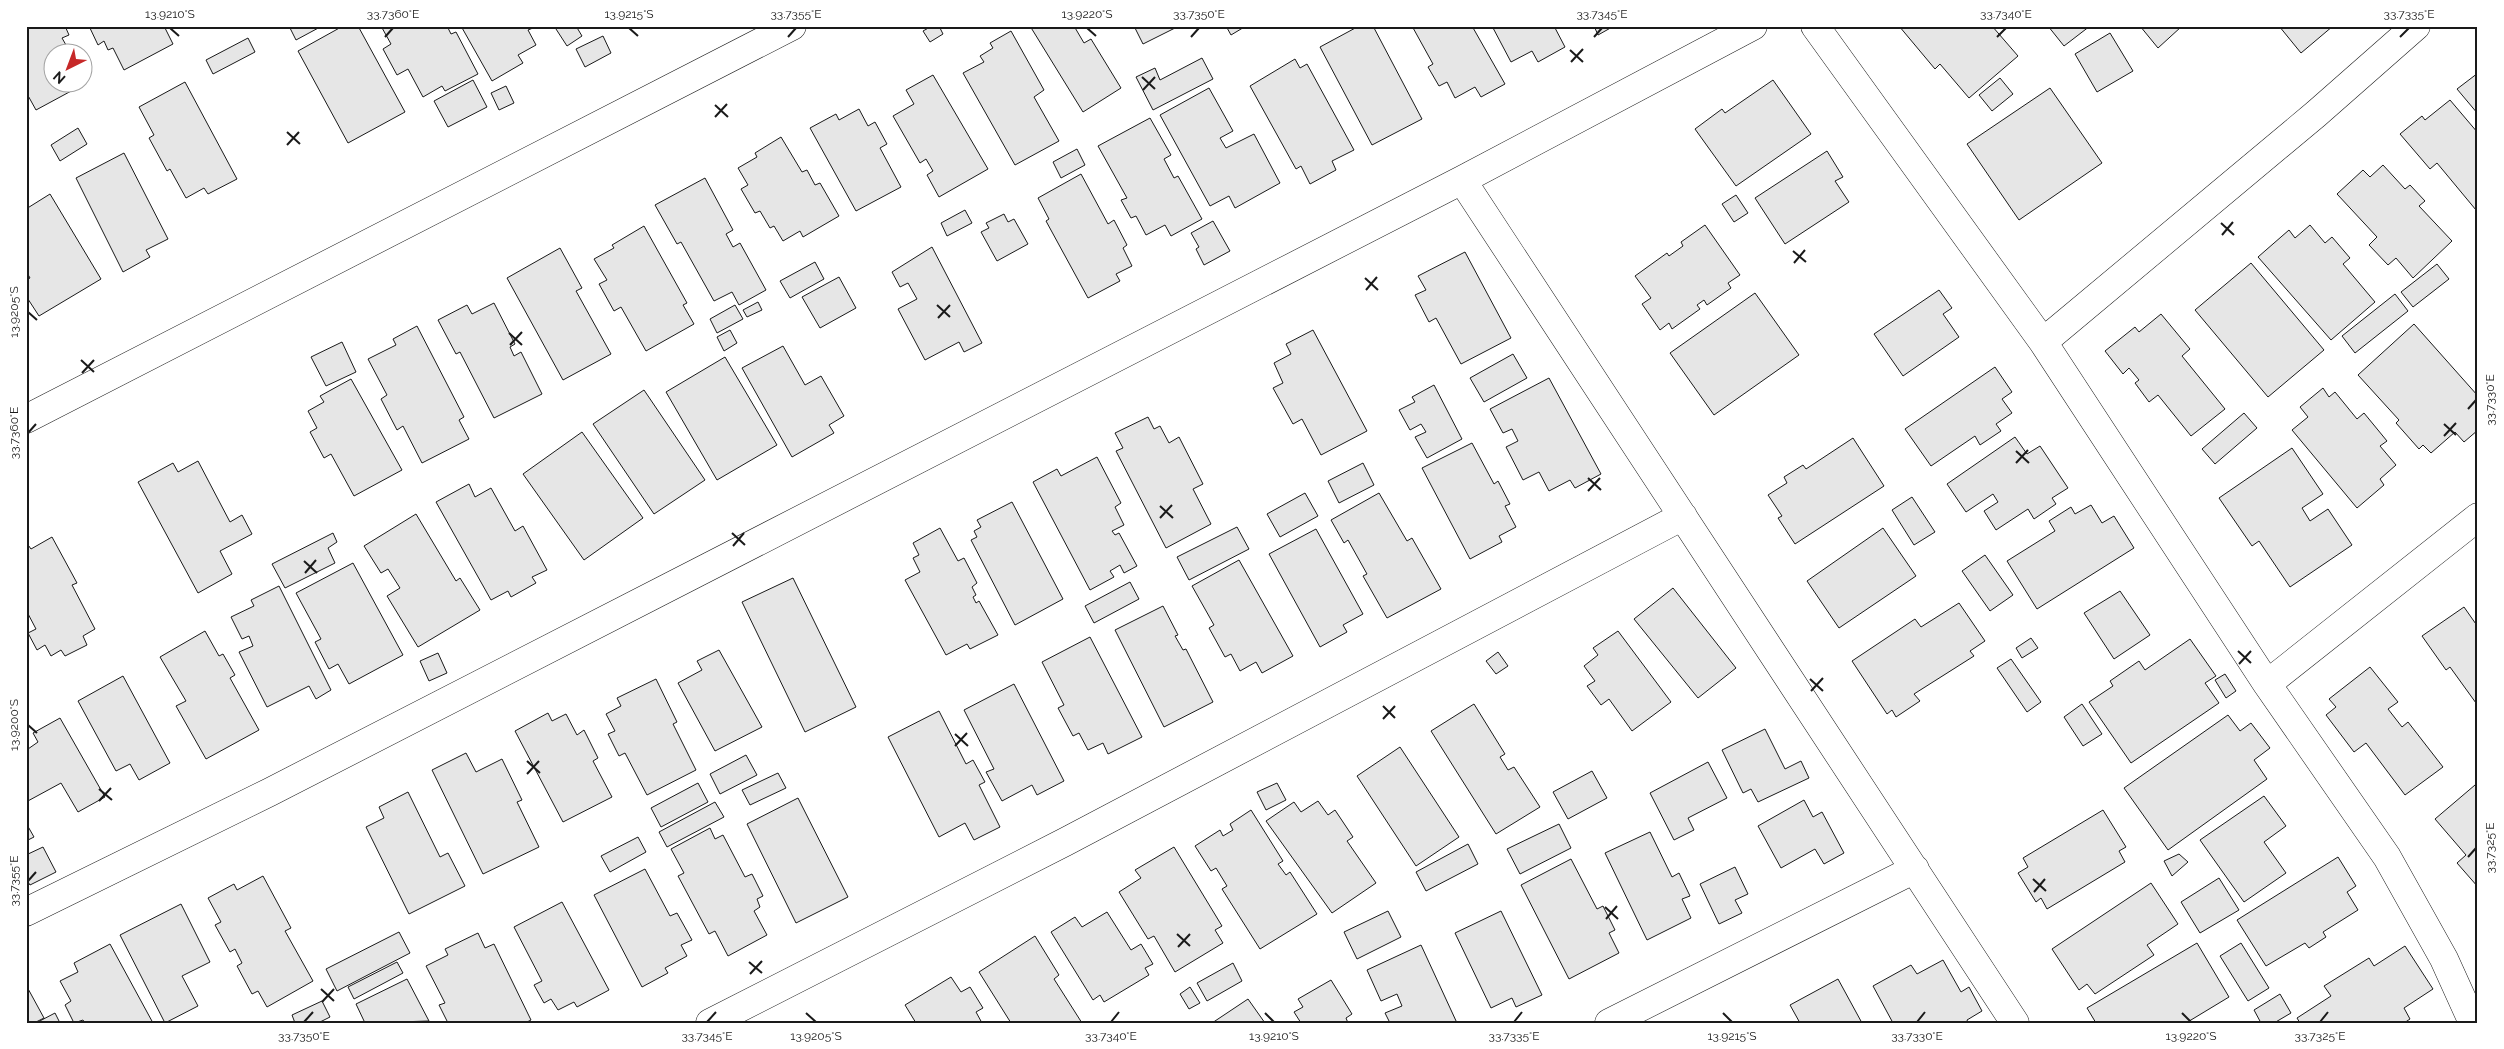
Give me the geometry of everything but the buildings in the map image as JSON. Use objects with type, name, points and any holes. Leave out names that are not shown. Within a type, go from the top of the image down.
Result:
[{"type":"street","points":[[26,419],[792,26]]},
{"type":"street","points":[[26,912],[270,792],[1462,180],[1753,26]]},
{"type":"street","points":[[1815,26],[2043,342],[2267,684],[2387,857],[2444,959],[2473,1023]]},
{"type":"street","points":[[2043,342],[2316,114],[2416,26]]},
{"type":"street","points":[[1462,180],[2015,1023]]},
{"type":"street","points":[[710,1023],[1065,842],[1683,516]]},
{"type":"street","points":[[2267,684],[2478,517]]},
{"type":"street","points":[[1609,1023],[1915,869]]}]
